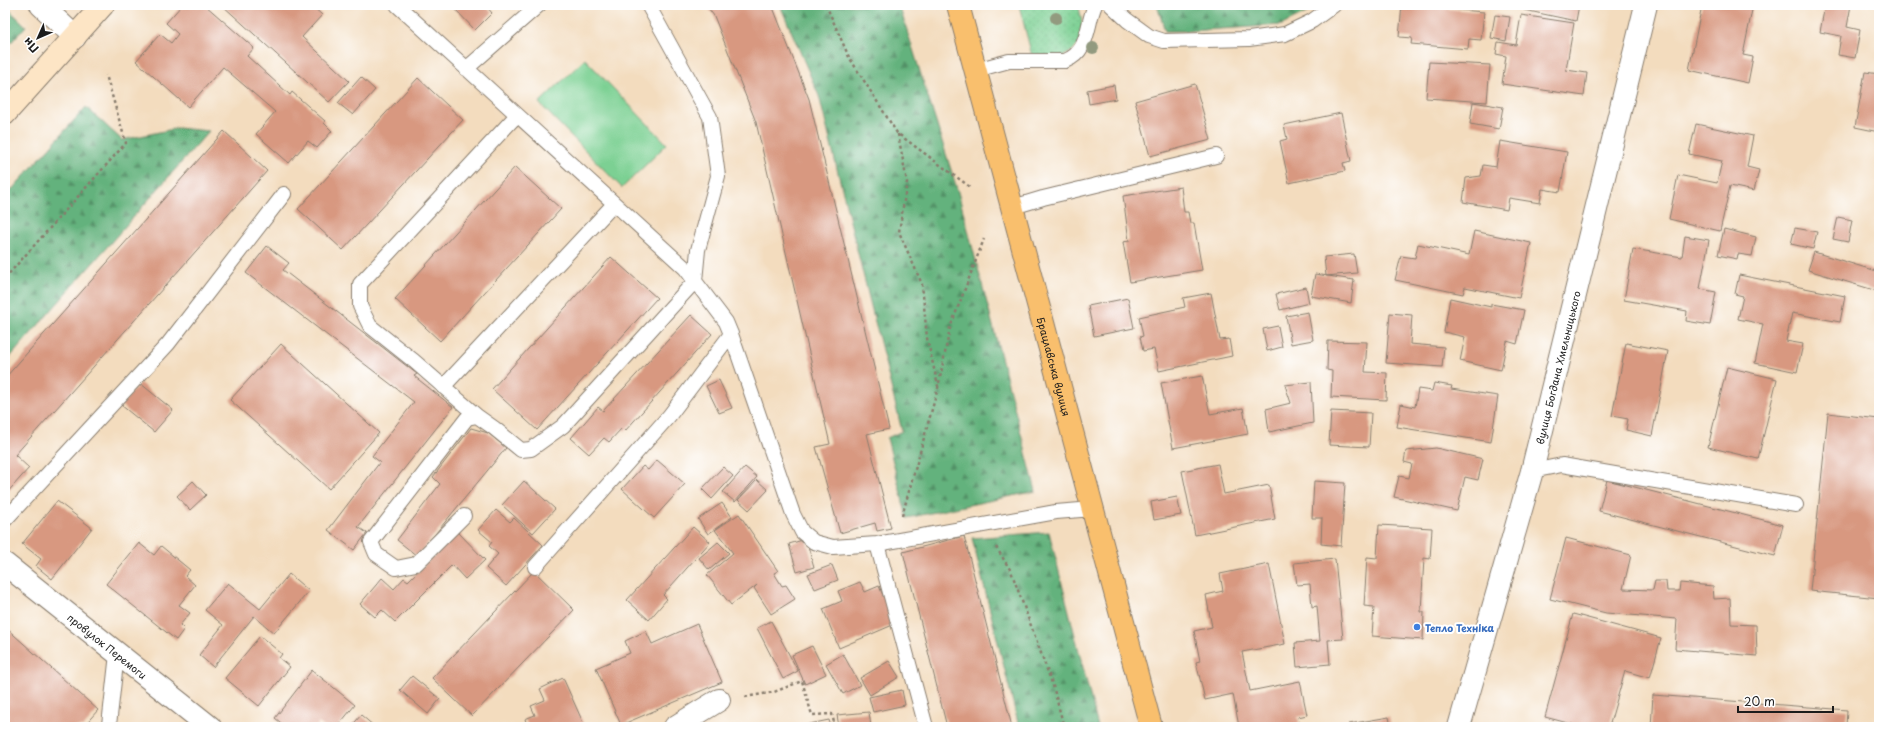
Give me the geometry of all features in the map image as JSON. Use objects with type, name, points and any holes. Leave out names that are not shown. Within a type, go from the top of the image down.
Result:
[{"type":"main road","points":[[5,114],[103,5]]},
{"type":"main road","name":"Брацлавська вулиця","points":[[958,5],[1151,727]]},
{"type":"street","points":[[41,5],[74,37]]},
{"type":"street","name":"вулиця Богдана Хмельницького","points":[[1459,727],[1532,471],[1646,5]]},
{"type":"street","name":"провулок Перемоги","points":[[5,564],[210,727]]},
{"type":"street","points":[[674,727],[719,700]]},
{"type":"lane","points":[[396,5],[685,268],[726,322],[732,334],[793,514],[802,532],[814,542],[834,547],[877,544],[1056,512],[1093,508]]},
{"type":"lane","points":[[466,69],[539,5]]},
{"type":"lane","points":[[517,116],[360,284],[360,306],[370,326],[414,361],[477,416],[521,450],[531,449],[563,426],[695,281],[698,250],[718,176],[710,117],[648,5]]},
{"type":"lane","points":[[976,70],[1009,61],[1065,61],[1073,57],[1081,49],[1086,38],[1090,15],[1095,5]]},
{"type":"lane","points":[[1111,5],[1127,20],[1149,36],[1164,41],[1249,39],[1285,34],[1312,21],[1334,5]]},
{"type":"lane","points":[[1013,207],[1042,198],[1216,156]]},
{"type":"lane","points":[[5,520],[168,344],[284,194]]},
{"type":"lane","points":[[444,387],[614,204]]},
{"type":"lane","points":[[535,567],[669,416],[732,334]]},
{"type":"lane","points":[[464,516],[416,564],[396,568],[376,554],[371,542],[467,418],[477,416]]},
{"type":"lane","points":[[1532,471],[1562,465],[1796,505]]},
{"type":"lane","points":[[877,544],[926,727]]},
{"type":"lane","points":[[107,727],[109,725],[117,654]]},
{"type":"path","points":[[826,5],[849,57],[898,134],[970,187]]},
{"type":"path","points":[[5,278],[126,143],[106,75]]},
{"type":"path","points":[[898,134],[907,182],[899,232],[922,284],[927,338],[938,388]]},
{"type":"path","points":[[894,541],[938,388],[950,328],[984,239]]},
{"type":"path","points":[[984,525],[1011,572],[1053,686],[1064,727]]},
{"type":"path","points":[[719,700],[774,692],[802,681],[812,715],[832,714],[836,727]]},
{"type":"green space","points":[[780,5],[899,5],[958,192],[1036,491],[907,518],[887,438],[902,431],[819,96]]},
{"type":"green space","points":[[1019,5],[1078,5],[1082,27],[1076,47],[1060,57],[1032,56]]},
{"type":"green space","points":[[1157,5],[1318,5],[1312,10],[1282,25],[1189,31],[1165,31]]},
{"type":"green space","points":[[5,6],[26,26],[5,49]]},
{"type":"green space","points":[[585,59],[667,144],[622,188],[539,103]]},
{"type":"green space","points":[[86,107],[122,140],[178,128],[209,131],[5,363],[5,197]]},
{"type":"green space","points":[[1049,532],[1098,727],[1019,727],[972,538]]},
{"type":"building","points":[[182,5],[205,5],[254,48],[247,56],[290,95],[292,92],[325,121],[324,123],[332,131],[317,148],[308,141],[289,163],[256,134],[275,112],[223,67],[188,107],[136,61],[160,34],[171,43],[178,34],[166,23]]},
{"type":"building","points":[[222,5],[311,5],[322,15],[302,37],[349,81],[329,102]]},
{"type":"building","points":[[457,5],[489,5],[487,7],[492,13],[475,30],[454,8]]},
{"type":"building","points":[[706,5],[772,5],[809,99],[889,429],[867,434],[891,528],[877,531],[875,523],[840,533],[816,447],[830,444],[756,122],[714,16]]},
{"type":"building","points":[[1402,5],[1484,12],[1481,40],[1469,39],[1468,49],[1411,44],[1412,38],[1399,37]]},
{"type":"building","points":[[1525,5],[1579,5],[1576,21],[1524,10]]},
{"type":"building","points":[[1702,5],[1753,5],[1743,55],[1753,57],[1748,83],[1689,70]]},
{"type":"building","points":[[1825,5],[1851,5],[1847,27],[1860,30],[1855,58],[1838,55],[1841,36],[1820,32]]},
{"type":"building","points":[[1495,15],[1510,17],[1506,41],[1491,38]]},
{"type":"building","points":[[1521,15],[1574,23],[1566,70],[1587,73],[1584,96],[1502,84],[1506,56],[1496,54],[1498,42],[1516,45]]},
{"type":"building","points":[[1429,62],[1490,65],[1487,102],[1426,98]]},
{"type":"building","points":[[1865,72],[1879,74],[1879,132],[1855,127]]},
{"type":"building","points":[[361,77],[375,90],[353,115],[338,103]]},
{"type":"building","points":[[418,78],[463,120],[343,250],[298,209]]},
{"type":"building","points":[[1195,84],[1211,140],[1150,156],[1135,101]]},
{"type":"building","points":[[1114,85],[1116,99],[1089,104],[1087,90]]},
{"type":"building","points":[[1473,102],[1503,107],[1499,129],[1470,124]]},
{"type":"building","points":[[1341,113],[1351,161],[1343,163],[1345,171],[1289,183],[1280,141],[1287,139],[1284,125]]},
{"type":"building","points":[[1696,124],[1753,136],[1747,167],[1759,170],[1754,191],[1730,186],[1720,231],[1669,219],[1678,175],[1717,183],[1722,161],[1689,154]]},
{"type":"building","points":[[224,131],[267,171],[15,455],[29,468],[5,495],[5,378]]},
{"type":"building","points":[[1500,141],[1567,152],[1560,192],[1542,189],[1540,203],[1509,198],[1507,210],[1463,202],[1466,178],[1481,176],[1483,165],[1496,167]]},
{"type":"building","points":[[515,167],[561,209],[440,341],[395,299]]},
{"type":"building","points":[[1181,187],[1184,212],[1188,212],[1190,223],[1194,223],[1202,270],[1130,282],[1123,242],[1129,241],[1123,196]]},
{"type":"building","points":[[1838,217],[1852,220],[1848,242],[1833,239]]},
{"type":"building","points":[[1795,228],[1817,232],[1813,249],[1791,244]]},
{"type":"building","points":[[1724,229],[1756,237],[1752,256],[1738,254],[1737,259],[1718,255]]},
{"type":"building","points":[[1474,231],[1531,243],[1519,298],[1465,287],[1463,294],[1395,280],[1401,256],[1415,258],[1418,244],[1469,255]]},
{"type":"building","points":[[1685,236],[1709,240],[1700,289],[1716,292],[1710,325],[1686,321],[1687,311],[1624,300],[1633,249],[1682,257]]},
{"type":"building","points":[[267,246],[289,263],[283,270],[417,374],[414,376],[453,407],[358,527],[367,533],[354,550],[328,530],[380,462],[372,456],[414,402],[246,273]]},
{"type":"building","points":[[1814,252],[1879,272],[1877,291],[1808,270]]},
{"type":"building","points":[[1354,254],[1357,273],[1326,276],[1324,257]]},
{"type":"building","points":[[611,257],[657,298],[537,430],[492,389]]},
{"type":"building","points":[[1315,274],[1354,280],[1351,303],[1311,296]]},
{"type":"building","points":[[1739,275],[1845,296],[1840,322],[1792,313],[1786,341],[1803,344],[1797,372],[1755,363],[1763,324],[1738,319],[1743,296],[1735,294]]},
{"type":"building","points":[[1306,287],[1309,303],[1280,310],[1276,294]]},
{"type":"building","points":[[1211,293],[1220,340],[1229,339],[1232,356],[1159,371],[1154,349],[1143,351],[1140,337],[1143,336],[1139,317],[1185,307],[1183,298]]},
{"type":"building","points":[[1128,298],[1134,328],[1094,336],[1088,306]]},
{"type":"building","points":[[1450,298],[1491,307],[1491,304],[1524,310],[1517,344],[1507,341],[1501,370],[1460,361],[1465,337],[1444,332]]},
{"type":"building","points":[[1308,312],[1313,340],[1291,344],[1286,316]]},
{"type":"building","points":[[1390,313],[1412,315],[1410,344],[1444,347],[1442,367],[1386,363]]},
{"type":"building","points":[[691,315],[712,334],[625,431],[622,428],[609,442],[604,438],[589,454],[571,438],[598,407],[603,411]]},
{"type":"building","points":[[1278,326],[1282,347],[1267,351],[1263,329]]},
{"type":"building","points":[[1328,341],[1367,342],[1365,372],[1387,373],[1386,400],[1331,397],[1332,371],[1327,370]]},
{"type":"building","points":[[1626,343],[1668,351],[1652,436],[1626,430],[1628,419],[1612,416]]},
{"type":"building","points":[[281,344],[379,433],[329,489],[230,400]]},
{"type":"building","points":[[1727,367],[1777,379],[1758,459],[1708,447]]},
{"type":"building","points":[[1202,376],[1210,414],[1243,408],[1248,434],[1173,448],[1161,383]]},
{"type":"building","points":[[719,380],[732,408],[719,413],[706,386]]},
{"type":"building","points":[[1311,382],[1313,423],[1269,432],[1266,409],[1291,403],[1285,385]]},
{"type":"building","points":[[140,383],[173,410],[154,432],[121,405]]},
{"type":"building","points":[[1434,383],[1452,386],[1451,389],[1498,396],[1491,442],[1397,427],[1401,404],[1415,407],[1418,389],[1432,391]]},
{"type":"building","points":[[1331,411],[1371,413],[1369,447],[1329,445]]},
{"type":"building","points":[[1828,413],[1879,419],[1879,598],[1810,591]]},
{"type":"building","points":[[471,428],[488,433],[506,448],[417,556],[397,540],[440,484],[433,477]]},
{"type":"building","points":[[1436,448],[1483,459],[1478,480],[1465,477],[1457,511],[1394,497],[1399,476],[1409,478],[1412,464],[1404,462],[1406,451]]},
{"type":"building","points":[[657,460],[685,484],[654,518],[622,489],[643,466],[648,470]]},
{"type":"building","points":[[1218,464],[1224,494],[1269,485],[1275,519],[1195,535],[1182,471]]},
{"type":"building","points":[[723,467],[733,476],[712,499],[702,489]]},
{"type":"building","points":[[745,467],[757,477],[735,502],[723,492]]},
{"type":"building","points":[[757,480],[768,490],[749,510],[738,500]]},
{"type":"building","points":[[1607,480],[1783,525],[1775,556],[1599,511]]},
{"type":"building","points":[[193,481],[206,495],[190,510],[177,496]]},
{"type":"building","points":[[524,481],[555,509],[533,533],[502,505]]},
{"type":"building","points":[[1314,481],[1345,483],[1341,546],[1321,544],[1322,518],[1312,518]]},
{"type":"building","points":[[1177,497],[1181,515],[1154,520],[1151,502]]},
{"type":"building","points":[[57,501],[92,528],[52,579],[36,566],[41,559],[22,544]]},
{"type":"building","points":[[722,503],[732,517],[708,534],[698,519]]},
{"type":"building","points":[[496,510],[510,522],[514,518],[543,545],[506,586],[486,568],[498,554],[489,546],[492,542],[478,530]]},
{"type":"building","points":[[739,514],[778,571],[774,573],[782,586],[786,585],[795,599],[771,614],[754,588],[757,585],[731,605],[707,575],[733,553],[715,530]]},
{"type":"building","points":[[1379,525],[1432,528],[1430,559],[1424,558],[1421,612],[1424,612],[1423,640],[1372,636],[1374,607],[1364,606],[1367,557],[1377,558]]},
{"type":"building","points":[[693,527],[710,542],[663,595],[667,599],[649,620],[627,600]]},
{"type":"building","points":[[458,532],[485,560],[465,579],[452,565],[395,622],[382,610],[375,617],[360,604],[382,578],[394,589],[404,578],[408,581]]},
{"type":"building","points":[[964,536],[1012,727],[947,727],[903,552]]},
{"type":"building","points":[[1566,538],[1631,555],[1623,589],[1653,590],[1655,581],[1666,581],[1667,591],[1679,591],[1680,583],[1713,586],[1714,599],[1730,598],[1731,624],[1756,625],[1757,656],[1675,649],[1677,619],[1606,613],[1550,599]]},
{"type":"building","points":[[806,539],[814,567],[797,572],[789,544]]},
{"type":"building","points":[[718,542],[729,553],[709,570],[699,558]]},
{"type":"building","points":[[139,543],[154,555],[161,546],[190,570],[185,576],[195,585],[179,605],[190,613],[180,625],[184,629],[176,640],[106,584]]},
{"type":"building","points":[[1335,559],[1343,639],[1328,640],[1330,664],[1297,667],[1295,643],[1320,641],[1317,606],[1312,607],[1310,584],[1297,585],[1294,563]]},
{"type":"building","points":[[1269,564],[1285,644],[1242,652],[1250,691],[1300,681],[1307,715],[1298,717],[1300,727],[1239,727],[1233,694],[1205,700],[1196,662],[1200,661],[1194,631],[1212,627],[1206,595],[1223,591],[1220,574]]},
{"type":"building","points":[[832,565],[838,580],[815,589],[808,574]]},
{"type":"building","points":[[534,571],[574,610],[472,716],[432,678]]},
{"type":"building","points":[[289,574],[309,591],[274,633],[254,616],[213,667],[199,655],[223,625],[205,610],[228,583],[260,609]]},
{"type":"building","points":[[860,582],[865,592],[879,586],[895,624],[839,648],[823,609],[842,601],[838,591]]},
{"type":"building","points":[[1573,614],[1661,638],[1650,678],[1625,671],[1609,727],[1583,727],[1545,717]]},
{"type":"building","points":[[771,621],[798,671],[783,679],[757,628]]},
{"type":"building","points":[[697,624],[722,682],[621,725],[596,668],[630,653],[625,641],[646,631],[652,644]]},
{"type":"building","points":[[5,627],[98,710],[83,727],[5,727]]},
{"type":"building","points":[[260,636],[282,654],[279,658],[290,667],[259,706],[225,678]]},
{"type":"building","points":[[812,646],[826,674],[805,684],[792,655]]},
{"type":"building","points":[[843,654],[860,685],[843,694],[826,664]]},
{"type":"building","points":[[889,661],[899,677],[870,695],[860,678]]},
{"type":"building","points":[[312,670],[355,705],[337,727],[324,727],[319,723],[316,727],[286,727],[275,718]]},
{"type":"building","points":[[412,676],[440,699],[428,714],[400,690]]},
{"type":"building","points":[[563,678],[585,727],[528,727],[525,719],[535,715],[531,706],[545,700],[540,689]]},
{"type":"building","points":[[902,690],[905,705],[873,712],[869,697]]},
{"type":"building","points":[[1653,695],[1847,710],[1846,727],[1651,727]]},
{"type":"building","points":[[869,712],[871,727],[839,727],[837,715]]},
{"type":"building","points":[[361,715],[375,727],[351,727]]},
{"type":"building","points":[[1389,717],[1391,727],[1349,727],[1349,724]]},
{"type":"building","points":[[829,720],[831,727],[800,726]]},
{"type":"place","name":"Тепло Техніка","points":[[1417,627]]}]
